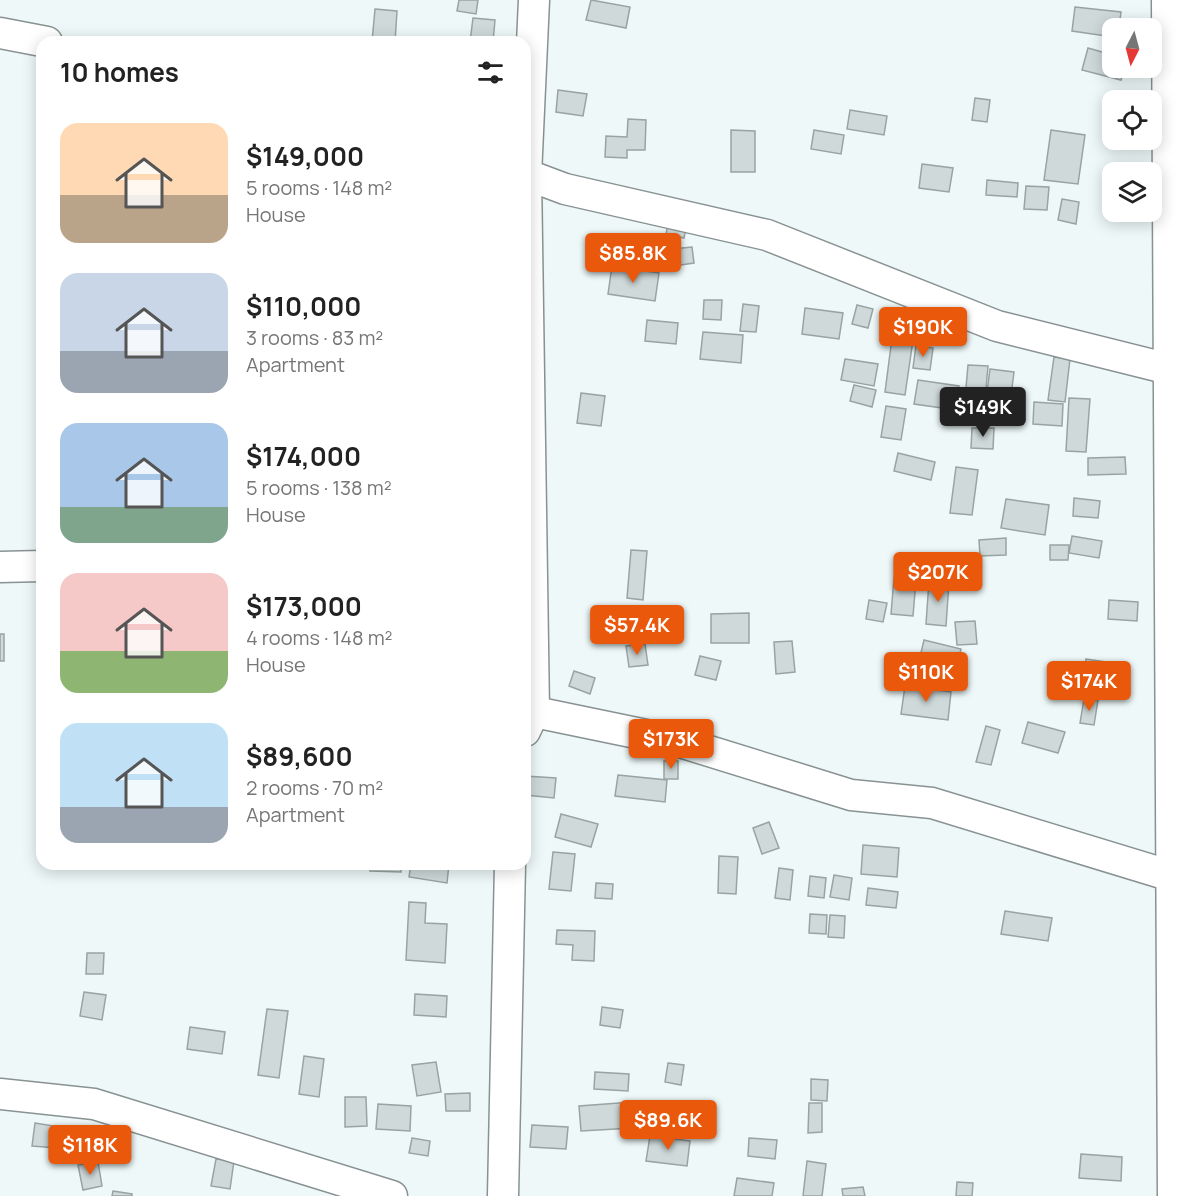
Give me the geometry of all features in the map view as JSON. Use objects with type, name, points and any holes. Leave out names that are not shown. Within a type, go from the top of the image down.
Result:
[{"type":"street","points":[[531,58],[534,0]]},
{"type":"street","points":[[1167,0],[1174,371],[1177,878],[1173,1196]]},
{"type":"street","points":[[0,33],[36,40]]},
{"type":"street","points":[[531,177],[565,189],[766,235],[997,326],[1174,371]]},
{"type":"street","points":[[0,567],[36,566]]},
{"type":"street","points":[[531,718],[680,742],[851,795],[932,803],[1177,878]]},
{"type":"street","points":[[503,1196],[510,870]]},
{"type":"street","points":[[0,1094],[94,1104],[392,1196]]},
{"type":"building","points":[[459,0],[478,0],[476,14],[457,11]]},
{"type":"building","points":[[591,0],[630,7],[626,28],[586,20]]},
{"type":"building","points":[[1075,7],[1121,12],[1120,18],[1102,18],[1102,35],[1072,31]]},
{"type":"building","points":[[375,9],[397,11],[395,36],[373,36]]},
{"type":"building","points":[[473,18],[495,20],[494,36],[471,36]]},
{"type":"building","points":[[1088,48],[1102,52],[1102,75],[1082,70]]},
{"type":"building","points":[[558,90],[587,94],[583,116],[556,112]]},
{"type":"building","points":[[975,98],[990,100],[987,122],[972,120]]},
{"type":"building","points":[[850,110],[887,116],[884,135],[847,129]]},
{"type":"building","points":[[628,119],[646,120],[645,150],[627,150],[627,158],[605,157],[606,136],[627,137]]},
{"type":"building","points":[[731,130],[755,131],[755,172],[731,172]]},
{"type":"building","points":[[814,130],[844,135],[841,154],[811,149]]},
{"type":"building","points":[[1051,130],[1085,135],[1078,184],[1044,180]]},
{"type":"building","points":[[922,164],[953,168],[949,192],[919,188]]},
{"type":"building","points":[[987,180],[1018,183],[1017,197],[986,195]]},
{"type":"building","points":[[1026,186],[1049,187],[1047,210],[1024,209]]},
{"type":"building","points":[[1062,199],[1079,202],[1076,224],[1058,220]]},
{"type":"building","points":[[669,219],[687,223],[684,238],[666,234]]},
{"type":"building","points":[[692,247],[694,263],[674,266],[672,249]]},
{"type":"building","points":[[612,266],[659,273],[655,301],[608,294]]},
{"type":"building","points":[[704,300],[722,300],[721,320],[703,319]]},
{"type":"building","points":[[743,304],[759,306],[756,332],[740,331]]},
{"type":"building","points":[[857,305],[873,309],[868,328],[852,324]]},
{"type":"building","points":[[805,308],[843,313],[839,339],[802,334]]},
{"type":"building","points":[[647,320],[678,323],[676,344],[645,341]]},
{"type":"building","points":[[703,332],[743,335],[741,363],[700,359]]},
{"type":"building","points":[[892,338],[913,340],[905,395],[885,392]]},
{"type":"building","points":[[916,345],[933,348],[930,370],[913,368]]},
{"type":"building","points":[[1054,357],[1070,359],[1065,402],[1048,400]]},
{"type":"building","points":[[845,359],[878,364],[874,386],[841,380]]},
{"type":"building","points":[[968,365],[988,366],[985,400],[965,399]]},
{"type":"building","points":[[990,369],[1014,372],[1010,403],[986,400]]},
{"type":"building","points":[[918,380],[959,386],[956,410],[914,404]]},
{"type":"building","points":[[854,385],[876,390],[872,407],[850,401]]},
{"type":"building","points":[[581,393],[605,396],[601,426],[577,423]]},
{"type":"building","points":[[1069,398],[1090,399],[1086,452],[1066,451]]},
{"type":"building","points":[[1034,402],[1063,404],[1062,426],[1033,424]]},
{"type":"building","points":[[886,406],[906,409],[901,440],[881,437]]},
{"type":"building","points":[[972,428],[994,428],[993,449],[971,448]]},
{"type":"building","points":[[898,453],[935,462],[931,480],[894,471]]},
{"type":"building","points":[[1125,457],[1126,474],[1088,475],[1088,458]]},
{"type":"building","points":[[956,467],[978,470],[972,515],[950,513]]},
{"type":"building","points":[[1074,498],[1100,501],[1098,518],[1073,516]]},
{"type":"building","points":[[1006,499],[1049,505],[1045,535],[1001,528]]},
{"type":"building","points":[[1072,536],[1102,541],[1099,558],[1069,553]]},
{"type":"building","points":[[1006,538],[1006,555],[980,556],[979,540]]},
{"type":"building","points":[[1050,545],[1069,545],[1068,560],[1050,560]]},
{"type":"building","points":[[631,550],[647,551],[643,600],[627,598]]},
{"type":"building","points":[[894,578],[916,580],[913,616],[891,614]]},
{"type":"building","points":[[929,581],[949,582],[946,626],[926,624]]},
{"type":"building","points":[[869,600],[887,603],[883,622],[866,619]]},
{"type":"building","points":[[1109,600],[1138,602],[1137,621],[1108,619]]},
{"type":"building","points":[[749,613],[749,643],[711,643],[711,614]]},
{"type":"building","points":[[975,621],[977,644],[957,645],[955,622]]},
{"type":"building","points":[[0,634],[4,634],[4,661],[0,661]]},
{"type":"building","points":[[924,640],[961,649],[957,667],[920,657]]},
{"type":"building","points":[[792,641],[795,672],[776,674],[774,642]]},
{"type":"building","points":[[645,644],[648,665],[629,667],[626,646]]},
{"type":"building","points":[[700,656],[721,661],[716,680],[695,675]]},
{"type":"building","points":[[1086,659],[1119,664],[1115,694],[1082,689]]},
{"type":"building","points":[[574,671],[595,678],[590,694],[569,686]]},
{"type":"building","points":[[905,686],[951,692],[948,720],[901,714]]},
{"type":"building","points":[[1084,699],[1098,700],[1094,725],[1080,723]]},
{"type":"building","points":[[1028,722],[1065,732],[1058,753],[1022,743]]},
{"type":"building","points":[[986,726],[1000,730],[991,765],[976,762]]},
{"type":"building","points":[[664,761],[678,761],[678,779],[664,779]]},
{"type":"building","points":[[618,775],[667,780],[665,802],[615,796]]},
{"type":"building","points":[[531,776],[556,778],[554,798],[531,796]]},
{"type":"building","points":[[561,814],[598,824],[591,847],[555,837]]},
{"type":"building","points":[[769,822],[779,848],[762,854],[753,828]]},
{"type":"building","points":[[863,845],[899,848],[897,877],[861,874]]},
{"type":"building","points":[[553,852],[575,854],[571,891],[549,889]]},
{"type":"building","points":[[719,856],[738,857],[736,894],[718,893]]},
{"type":"building","points":[[779,868],[793,870],[790,900],[775,898]]},
{"type":"building","points":[[401,870],[401,872],[370,871]]},
{"type":"building","points":[[410,870],[448,870],[447,883],[409,877]]},
{"type":"building","points":[[834,875],[852,878],[849,900],[830,897]]},
{"type":"building","points":[[810,876],[826,878],[824,898],[808,896]]},
{"type":"building","points":[[596,883],[613,884],[612,899],[595,898]]},
{"type":"building","points":[[868,888],[898,892],[896,908],[866,905]]},
{"type":"building","points":[[409,902],[426,903],[425,923],[447,924],[445,963],[406,960]]},
{"type":"building","points":[[1005,911],[1052,918],[1048,941],[1001,934]]},
{"type":"building","points":[[810,914],[827,915],[826,934],[809,933]]},
{"type":"building","points":[[830,915],[845,916],[844,938],[828,937]]},
{"type":"building","points":[[557,930],[595,931],[594,961],[572,960],[573,945],[556,944]]},
{"type":"building","points":[[87,953],[104,953],[103,974],[86,974]]},
{"type":"building","points":[[84,992],[106,995],[102,1020],[80,1016]]},
{"type":"building","points":[[415,994],[447,996],[446,1017],[414,1015]]},
{"type":"building","points":[[602,1007],[623,1010],[620,1028],[600,1025]]},
{"type":"building","points":[[267,1009],[288,1011],[279,1078],[258,1075]]},
{"type":"building","points":[[190,1027],[225,1032],[222,1054],[187,1049]]},
{"type":"building","points":[[304,1056],[324,1059],[319,1097],[299,1094]]},
{"type":"building","points":[[436,1062],[441,1092],[417,1096],[412,1065]]},
{"type":"building","points":[[668,1063],[684,1065],[681,1085],[665,1082]]},
{"type":"building","points":[[595,1072],[629,1074],[628,1091],[594,1089]]},
{"type":"building","points":[[811,1079],[828,1080],[827,1101],[811,1100]]},
{"type":"building","points":[[470,1093],[470,1111],[446,1111],[445,1094]]},
{"type":"building","points":[[345,1097],[366,1097],[367,1126],[345,1127]]},
{"type":"building","points":[[632,1102],[633,1128],[581,1131],[579,1106]]},
{"type":"building","points":[[809,1103],[822,1103],[822,1132],[808,1133]]},
{"type":"building","points":[[378,1104],[411,1106],[410,1131],[376,1129]]},
{"type":"building","points":[[35,1123],[60,1127],[57,1148],[32,1146]]},
{"type":"building","points":[[532,1125],[568,1127],[566,1149],[530,1147]]},
{"type":"building","points":[[650,1136],[690,1141],[687,1166],[646,1161]]},
{"type":"building","points":[[412,1138],[430,1141],[428,1156],[409,1153]]},
{"type":"building","points":[[749,1138],[777,1140],[775,1159],[748,1156]]},
{"type":"building","points":[[1081,1154],[1122,1157],[1121,1181],[1079,1178]]},
{"type":"building","points":[[216,1159],[234,1161],[230,1189],[211,1186]]},
{"type":"building","points":[[807,1161],[826,1164],[822,1196],[803,1196]]},
{"type":"building","points":[[98,1162],[102,1186],[83,1190],[78,1165]]},
{"type":"building","points":[[737,1178],[774,1183],[772,1196],[734,1196]]},
{"type":"building","points":[[957,1182],[973,1183],[972,1196],[956,1196]]},
{"type":"building","points":[[863,1187],[865,1196],[843,1196],[842,1189]]},
{"type":"building","points":[[113,1191],[132,1194],[132,1196],[112,1196]]}]
